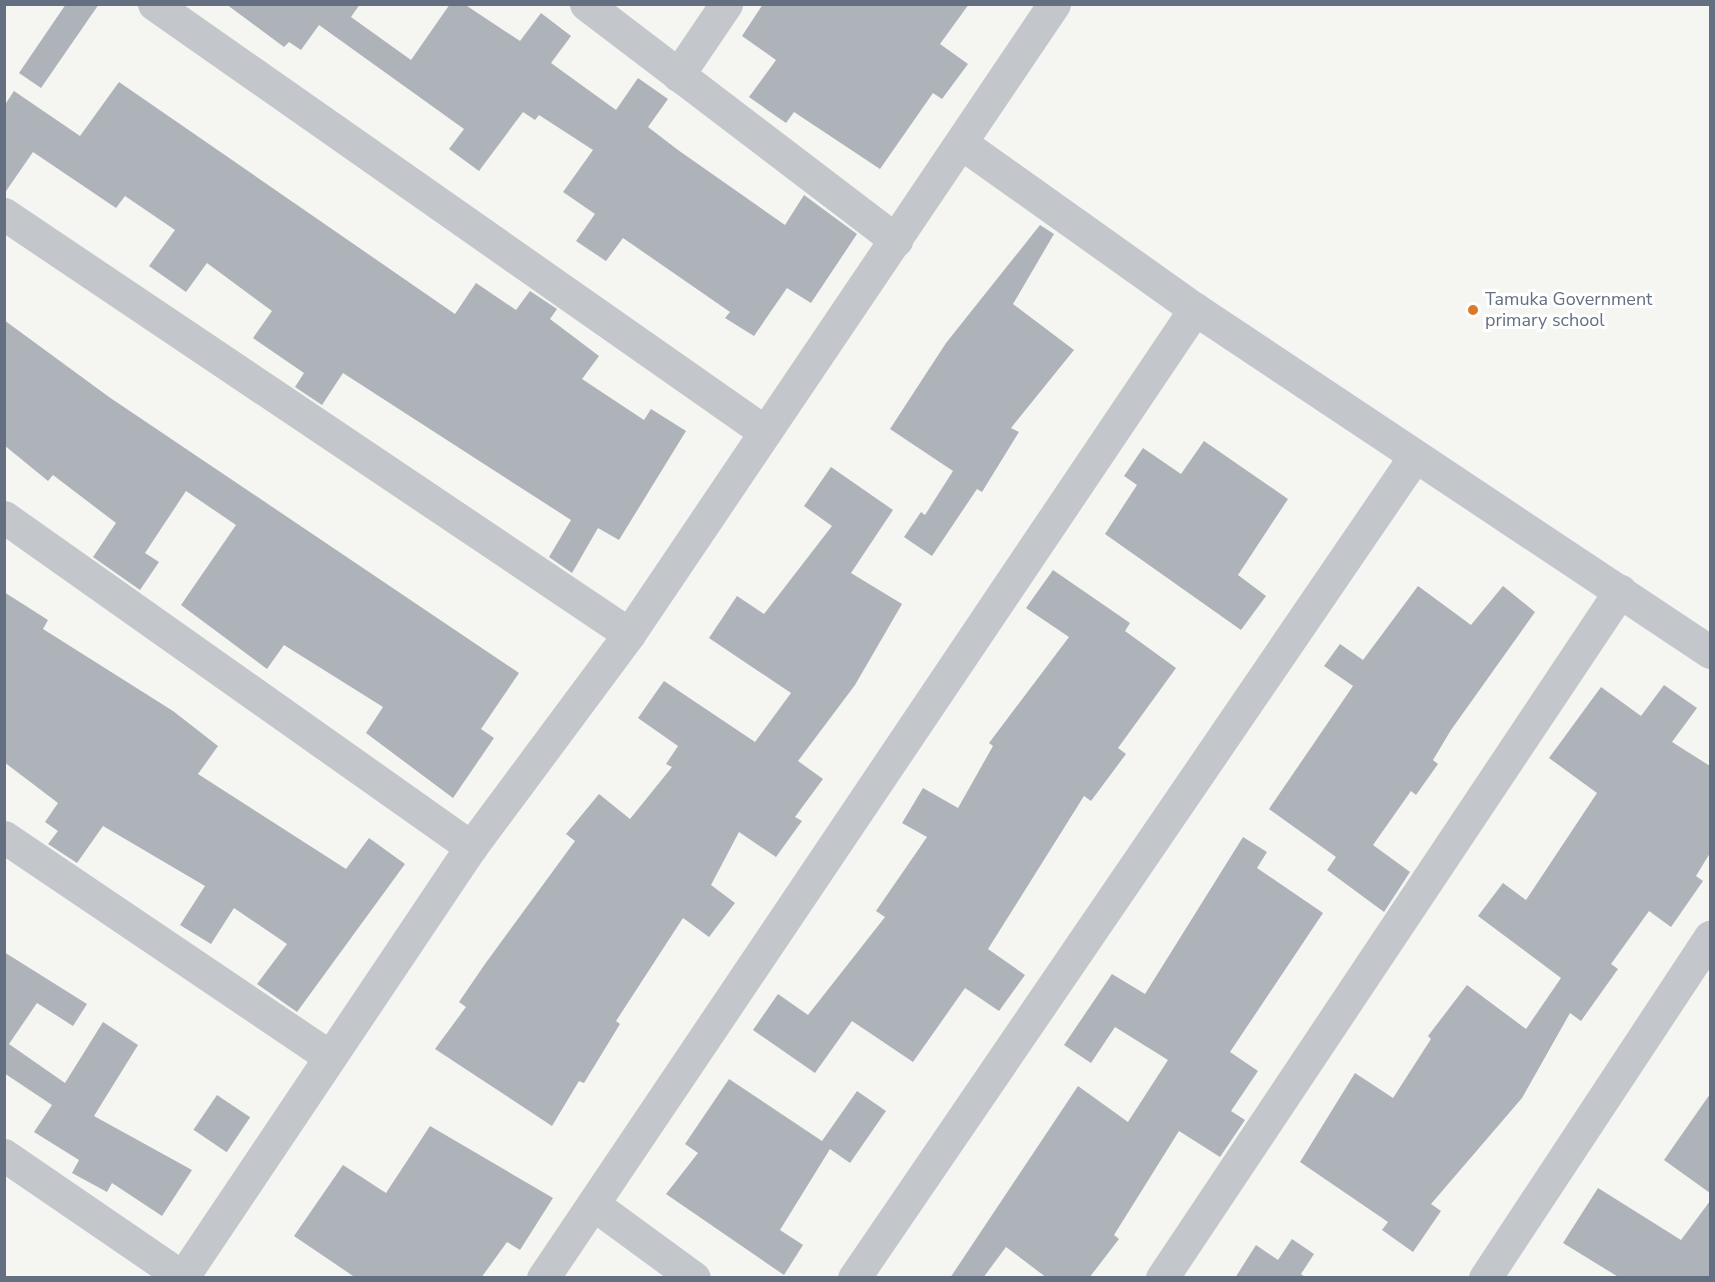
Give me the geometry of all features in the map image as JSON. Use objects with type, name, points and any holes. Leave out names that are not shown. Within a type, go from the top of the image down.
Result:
[{"type":"street","points":[[154,4],[765,432]]},
{"type":"street","points":[[586,4],[896,240]]},
{"type":"street","points":[[678,75],[726,4]]},
{"type":"street","points":[[4,1155],[182,1277],[471,847],[629,634],[896,240],[964,145],[1054,4]]},
{"type":"street","points":[[964,145],[1194,309],[1710,652]]},
{"type":"street","points":[[4,214],[629,634]]},
{"type":"street","points":[[543,1278],[1194,309]]},
{"type":"street","points":[[854,1278],[1415,456]]},
{"type":"street","points":[[4,517],[471,847]]},
{"type":"street","points":[[1162,1278],[1620,591]]},
{"type":"street","points":[[4,837],[330,1057]]},
{"type":"street","points":[[1485,1278],[1710,937]]},
{"type":"street","points":[[593,1204],[694,1278]]},
{"type":"building","points":[[66,4],[99,4],[41,88],[19,73]]},
{"type":"building","points":[[226,4],[360,4],[351,17],[411,60],[450,4],[464,4],[520,41],[541,13],[571,36],[551,63],[616,110],[638,78],[668,99],[648,127],[678,150],[785,225],[804,195],[857,234],[811,303],[787,288],[754,336],[725,318],[730,312],[623,238],[606,261],[576,241],[595,214],[563,192],[593,150],[539,115],[535,120],[523,112],[479,171],[449,149],[464,129],[319,25],[301,50],[289,42],[284,47]]},
{"type":"building","points":[[763,4],[969,4],[940,44],[968,64],[942,99],[933,93],[880,169],[794,112],[786,123],[749,97],[776,60],[742,36]]},
{"type":"building","points":[[119,82],[455,314],[476,283],[516,310],[530,291],[557,309],[550,319],[599,356],[582,379],[644,420],[651,409],[686,431],[619,540],[598,528],[572,573],[549,557],[571,520],[343,373],[322,405],[295,387],[304,373],[253,338],[272,311],[207,263],[186,292],[149,266],[175,230],[125,196],[116,208],[33,152],[4,194],[4,106],[14,91],[80,136]]},
{"type":"building","points":[[1040,225],[1054,234],[1013,304],[1074,350],[1011,428],[1019,432],[982,492],[977,489],[932,556],[904,537],[921,512],[925,515],[953,471],[890,429],[946,343]]},
{"type":"building","points":[[4,320],[109,397],[519,673],[481,729],[494,738],[453,798],[366,733],[383,707],[284,645],[267,669],[181,605],[236,525],[186,491],[145,553],[159,562],[140,590],[93,557],[116,523],[53,475],[48,481],[4,445]]},
{"type":"building","points":[[1204,441],[1288,499],[1238,575],[1266,596],[1241,630],[1105,534],[1137,485],[1124,476],[1143,448],[1181,474]]},
{"type":"building","points":[[831,467],[893,510],[851,573],[902,604],[855,685],[798,761],[823,779],[795,817],[802,821],[776,857],[739,832],[711,885],[735,903],[709,937],[683,918],[616,1021],[620,1024],[584,1083],[579,1081],[552,1126],[435,1049],[466,1007],[459,1002],[575,841],[566,834],[599,794],[630,819],[672,767],[666,764],[678,746],[638,718],[664,681],[755,742],[791,693],[709,638],[737,596],[764,614],[832,526],[804,506]]},
{"type":"building","points":[[1053,570],[1130,623],[1125,631],[1176,668],[1118,748],[1126,754],[1091,801],[1084,796],[988,949],[1025,975],[999,1011],[965,988],[913,1062],[852,1021],[815,1073],[753,1030],[778,994],[808,1015],[885,917],[876,911],[927,837],[902,823],[923,788],[958,808],[993,746],[989,743],[1069,637],[1026,608]]},
{"type":"building","points":[[1418,586],[1471,625],[1503,586],[1535,612],[1451,730],[1433,760],[1438,764],[1416,795],[1411,791],[1373,845],[1410,872],[1384,912],[1327,870],[1336,857],[1269,809],[1353,686],[1324,666],[1340,644],[1363,660]]},
{"type":"building","points":[[4,592],[48,620],[43,629],[173,711],[218,746],[198,774],[346,869],[369,838],[405,864],[297,1012],[257,984],[287,944],[234,908],[211,944],[180,925],[205,886],[103,826],[77,863],[48,844],[58,831],[45,822],[58,803],[4,762]]},
{"type":"building","points":[[1664,685],[1697,708],[1672,742],[1710,766],[1710,853],[1696,876],[1703,881],[1671,927],[1649,911],[1611,964],[1618,969],[1581,1021],[1570,1013],[1522,1098],[1431,1204],[1441,1211],[1413,1252],[1382,1230],[1388,1222],[1300,1162],[1355,1073],[1393,1098],[1431,1039],[1428,1036],[1467,985],[1526,1029],[1561,978],[1478,916],[1503,883],[1526,900],[1597,793],[1549,758],[1601,687],[1641,716]]},
{"type":"building","points":[[1243,837],[1267,852],[1257,868],[1323,913],[1230,1052],[1258,1071],[1231,1111],[1245,1120],[1220,1157],[1179,1131],[1114,1235],[1119,1239],[1089,1278],[1047,1278],[1006,1247],[983,1278],[950,1278],[1078,1086],[1128,1122],[1168,1060],[1115,1027],[1091,1063],[1064,1045],[1112,974],[1145,994]]},
{"type":"building","points":[[4,952],[87,1004],[73,1026],[37,1003],[9,1044],[65,1083],[103,1022],[138,1045],[94,1116],[192,1170],[162,1216],[112,1183],[107,1192],[72,1173],[79,1160],[34,1132],[52,1105],[4,1073]]},
{"type":"building","points":[[729,1079],[822,1141],[857,1091],[886,1111],[850,1163],[830,1149],[780,1230],[803,1245],[784,1275],[666,1194],[698,1153],[685,1144]]},
{"type":"building","points":[[1710,1094],[1710,1193],[1664,1160]]},
{"type":"building","points":[[217,1095],[250,1117],[227,1152],[194,1130]]},
{"type":"building","points":[[430,1126],[553,1198],[520,1250],[507,1242],[481,1278],[356,1278],[294,1236],[343,1165],[386,1193]]},
{"type":"building","points":[[1598,1188],[1681,1240],[1710,1201],[1710,1278],[1620,1278],[1563,1243]]},
{"type":"building","points":[[1292,1239],[1314,1254],[1301,1274],[1306,1278],[1235,1278],[1256,1245],[1278,1260]]},
{"type":"place","name":"Tamuka Government primary school","points":[[1473,310]]}]
